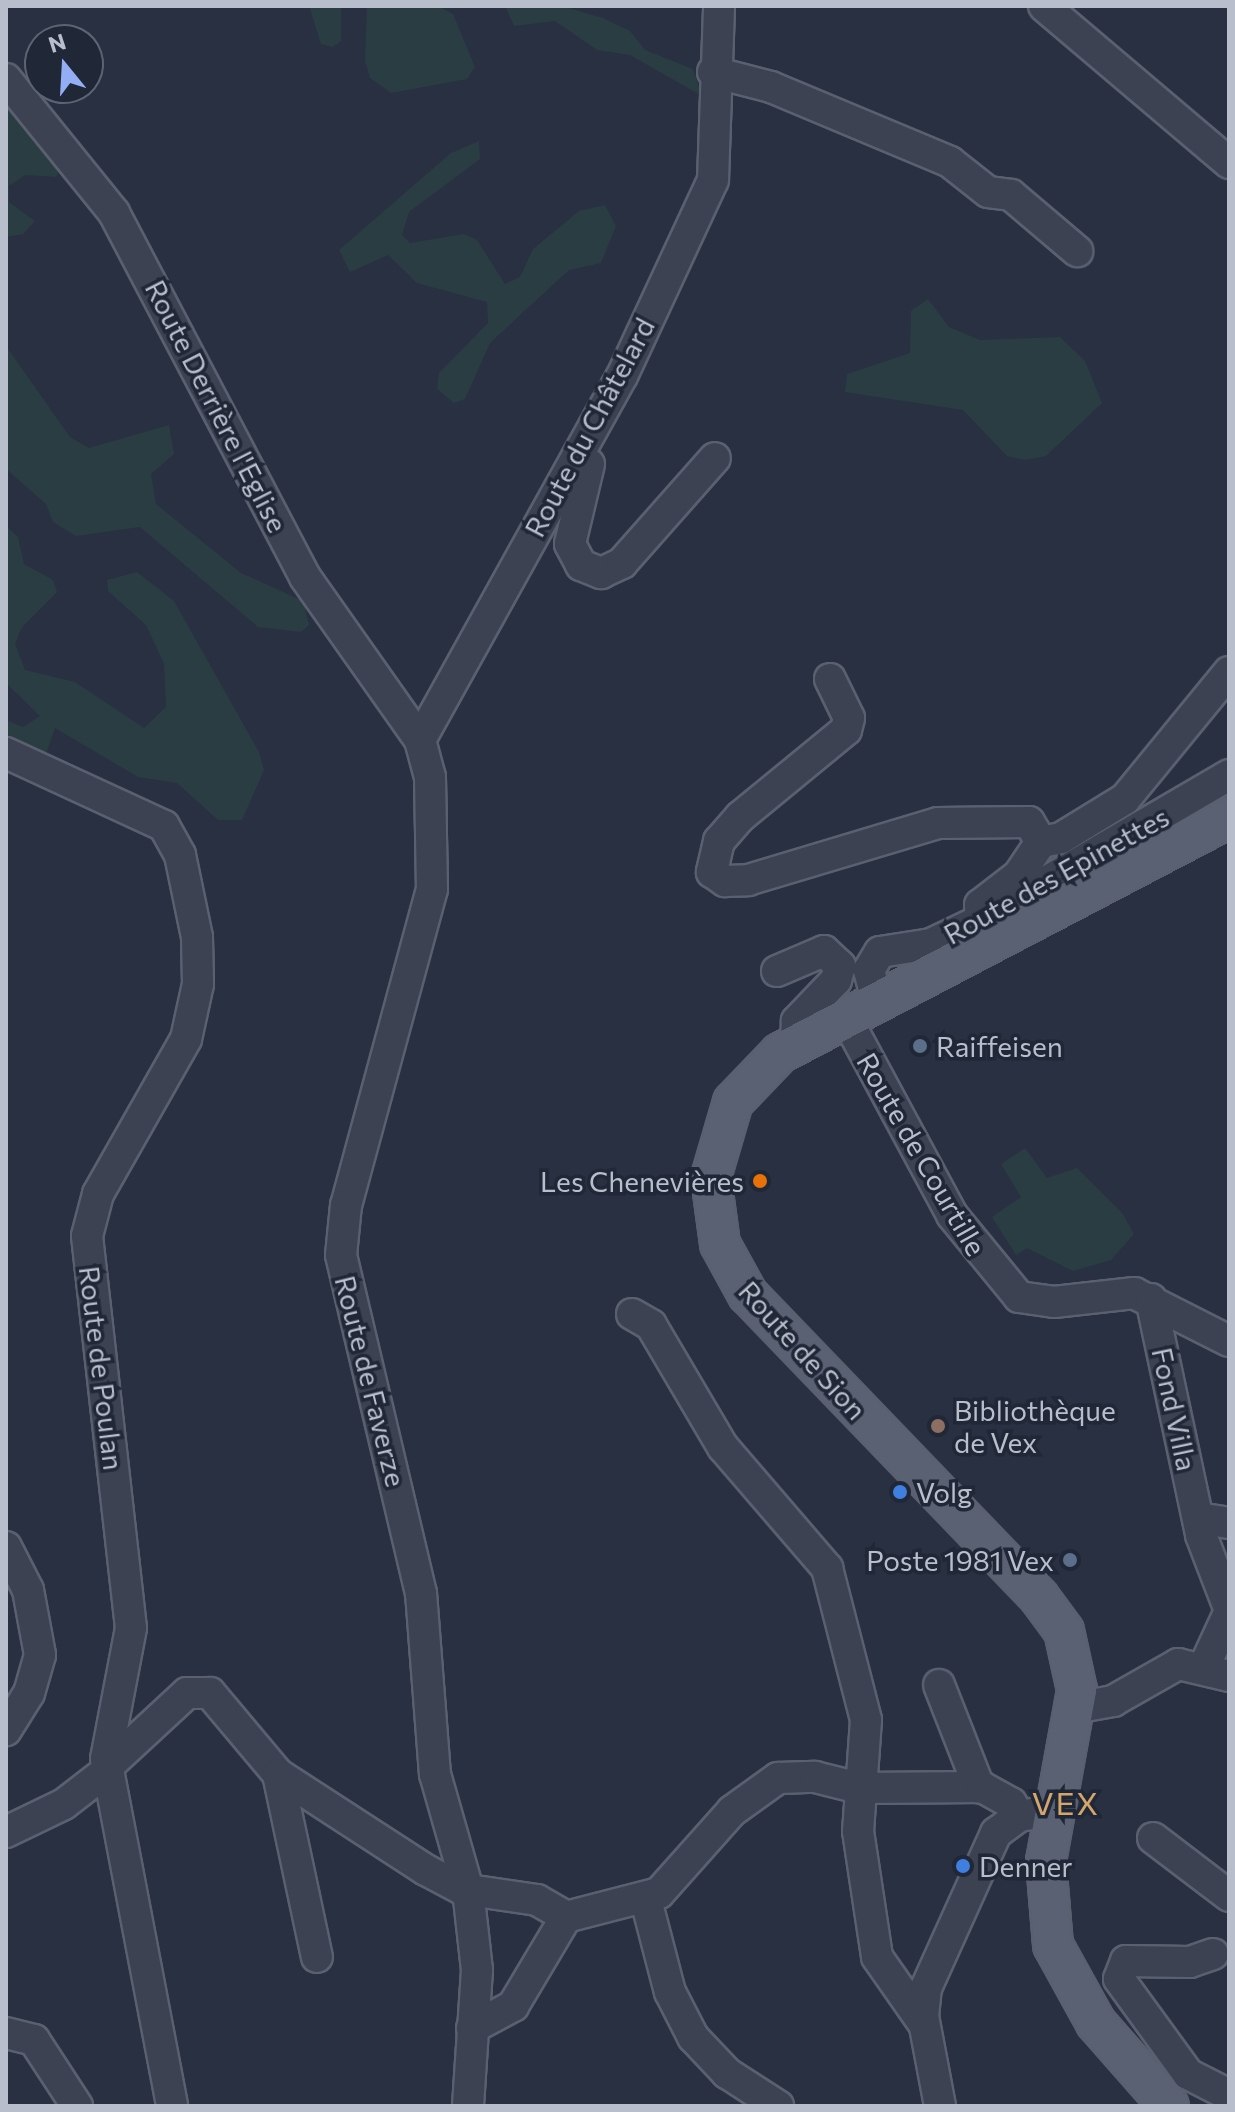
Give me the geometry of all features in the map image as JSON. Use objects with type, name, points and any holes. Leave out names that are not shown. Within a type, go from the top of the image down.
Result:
[{"type":"main road","name":"Route de Sion","points":[[1169,2106],[1135,2074],[1061,1965],[1047,1906],[1036,1815],[1074,1708],[1074,1666],[1053,1613],[768,1318],[725,1257],[711,1202],[717,1139],[743,1088],[796,1043],[1229,818]]},
{"type":"street","name":"Route du Châtelard","points":[[420,740],[622,376],[713,180],[713,72],[719,6]]},
{"type":"street","points":[[1044,6],[1229,163]]},
{"type":"street","points":[[713,72],[771,87],[950,162],[988,192],[1011,195],[1077,251]]},
{"type":"street","name":"Route Derrière l'Eglise","points":[[6,79],[114,213],[305,577],[420,740]]},
{"type":"street","points":[[589,431],[597,450],[579,485],[570,544],[590,571],[622,563],[715,458]]},
{"type":"street","points":[[1041,842],[1061,838],[1142,784],[1229,672]]},
{"type":"street","points":[[830,679],[849,718],[846,730],[719,841],[710,861],[720,880],[748,880],[938,823],[1020,819],[1039,829],[1041,842],[1019,875],[980,905],[981,920]]},
{"type":"street","name":"Route de Faverze","points":[[420,740],[435,816],[432,889],[346,1205],[341,1255],[421,1593],[435,1774],[468,1890],[477,1970],[468,2106]]},
{"type":"street","name":"Route de Poulan","points":[[6,753],[164,826],[180,855],[197,937],[198,984],[186,1039],[88,1224],[131,1628],[108,1729],[108,1768],[172,2106]]},
{"type":"street","name":"Route des Epinettes","points":[[861,1008],[869,970],[880,952],[931,944],[981,920],[1229,775]]},
{"type":"street","points":[[777,971],[824,951],[840,966],[797,1021],[796,1043]]},
{"type":"street","name":"Route de Courtille","points":[[861,1008],[952,1215],[1001,1282],[1035,1302],[1118,1292],[1151,1299],[1229,1341]]},
{"type":"street","name":"Fond Villa","points":[[1074,1708],[1113,1701],[1178,1664],[1217,1671],[1229,1610],[1198,1518],[1151,1299]]},
{"type":"street","points":[[632,1314],[651,1325],[723,1447],[827,1568],[866,1720],[859,1788],[877,1957],[924,2024]]},
{"type":"street","points":[[1198,1518],[1229,1523]]},
{"type":"street","points":[[6,1547],[28,1590],[40,1655],[38,1673],[6,1730]]},
{"type":"street","points":[[939,1685],[979,1787]]},
{"type":"street","points":[[6,1832],[64,1804],[108,1768],[173,1703],[200,1690],[216,1699],[278,1774],[468,1890],[537,1900],[566,1917],[646,1900],[764,1784],[794,1776],[859,1788],[979,1787],[1036,1815]]},
{"type":"street","points":[[278,1774],[322,1942]]},
{"type":"street","points":[[940,2106],[924,2024],[926,1988],[943,1943],[996,1833],[1036,1815]]},
{"type":"street","points":[[1153,1838],[1229,1896]]},
{"type":"street","points":[[646,1900],[670,1992],[693,2037],[727,2073],[778,2106]]},
{"type":"street","points":[[472,2028],[513,2006],[566,1917]]},
{"type":"street","points":[[1213,1954],[1179,1963],[1126,1961],[1119,1979],[1188,2074],[1229,2095]]},
{"type":"street","points":[[6,2033],[34,2040],[77,2106]]},
{"type":"shaded area","points":[[309,6],[341,6],[341,41],[333,47],[321,44]]},
{"type":"shaded area","points":[[367,6],[438,6],[453,14],[475,67],[467,79],[391,93],[370,78],[365,61]]},
{"type":"shaded area","points":[[505,6],[562,6],[603,18],[630,31],[645,50],[693,69],[702,96],[630,55],[597,50],[555,21],[514,26]]},
{"type":"shaded area","points":[[6,93],[61,167],[56,177],[25,175],[9,186],[9,202],[35,221],[23,234],[6,237]]},
{"type":"shaded area","points":[[479,141],[480,159],[409,212],[402,235],[410,243],[464,234],[477,240],[505,284],[520,277],[533,249],[579,211],[605,205],[616,226],[601,263],[569,270],[490,343],[465,399],[454,403],[437,389],[439,373],[488,323],[487,302],[417,283],[388,255],[350,272],[339,250],[451,153]]},
{"type":"shaded area","points":[[928,299],[949,327],[980,340],[1060,337],[1085,361],[1102,403],[1046,456],[1025,460],[1007,456],[963,410],[845,392],[847,374],[910,353],[911,311]]},
{"type":"shaded area","points":[[6,346],[70,437],[89,448],[169,425],[174,454],[151,474],[156,504],[241,573],[303,601],[309,625],[301,632],[258,627],[140,527],[76,536],[53,522],[46,504],[6,469]]},
{"type":"shaded area","points":[[6,526],[18,537],[24,564],[53,580],[57,592],[22,627],[15,644],[25,670],[75,682],[144,728],[166,707],[164,664],[146,625],[108,591],[107,580],[137,572],[174,601],[259,752],[264,770],[242,820],[218,820],[177,783],[138,777],[55,728],[45,757],[6,738],[6,720],[23,727],[40,716],[6,683]]},
{"type":"shaded area","points":[[1025,1148],[1047,1178],[1077,1168],[1123,1214],[1134,1234],[1111,1260],[1073,1271],[1027,1248],[1016,1255],[992,1217],[1021,1197],[1001,1164]]},
{"type":"place","name":"Raiffeisen","points":[[920,1046]]},
{"type":"place","name":"Les Chenevières","points":[[760,1181]]},
{"type":"place","name":"Bibliothèque de Vex","points":[[938,1426]]},
{"type":"place","name":"Volg","points":[[900,1492]]},
{"type":"place","name":"Poste 1981 Vex","points":[[1070,1560]]},
{"type":"place","name":"Denner","points":[[963,1866]]},
{"type":"district","name":"VEX","points":[[1066,1802]]}]
